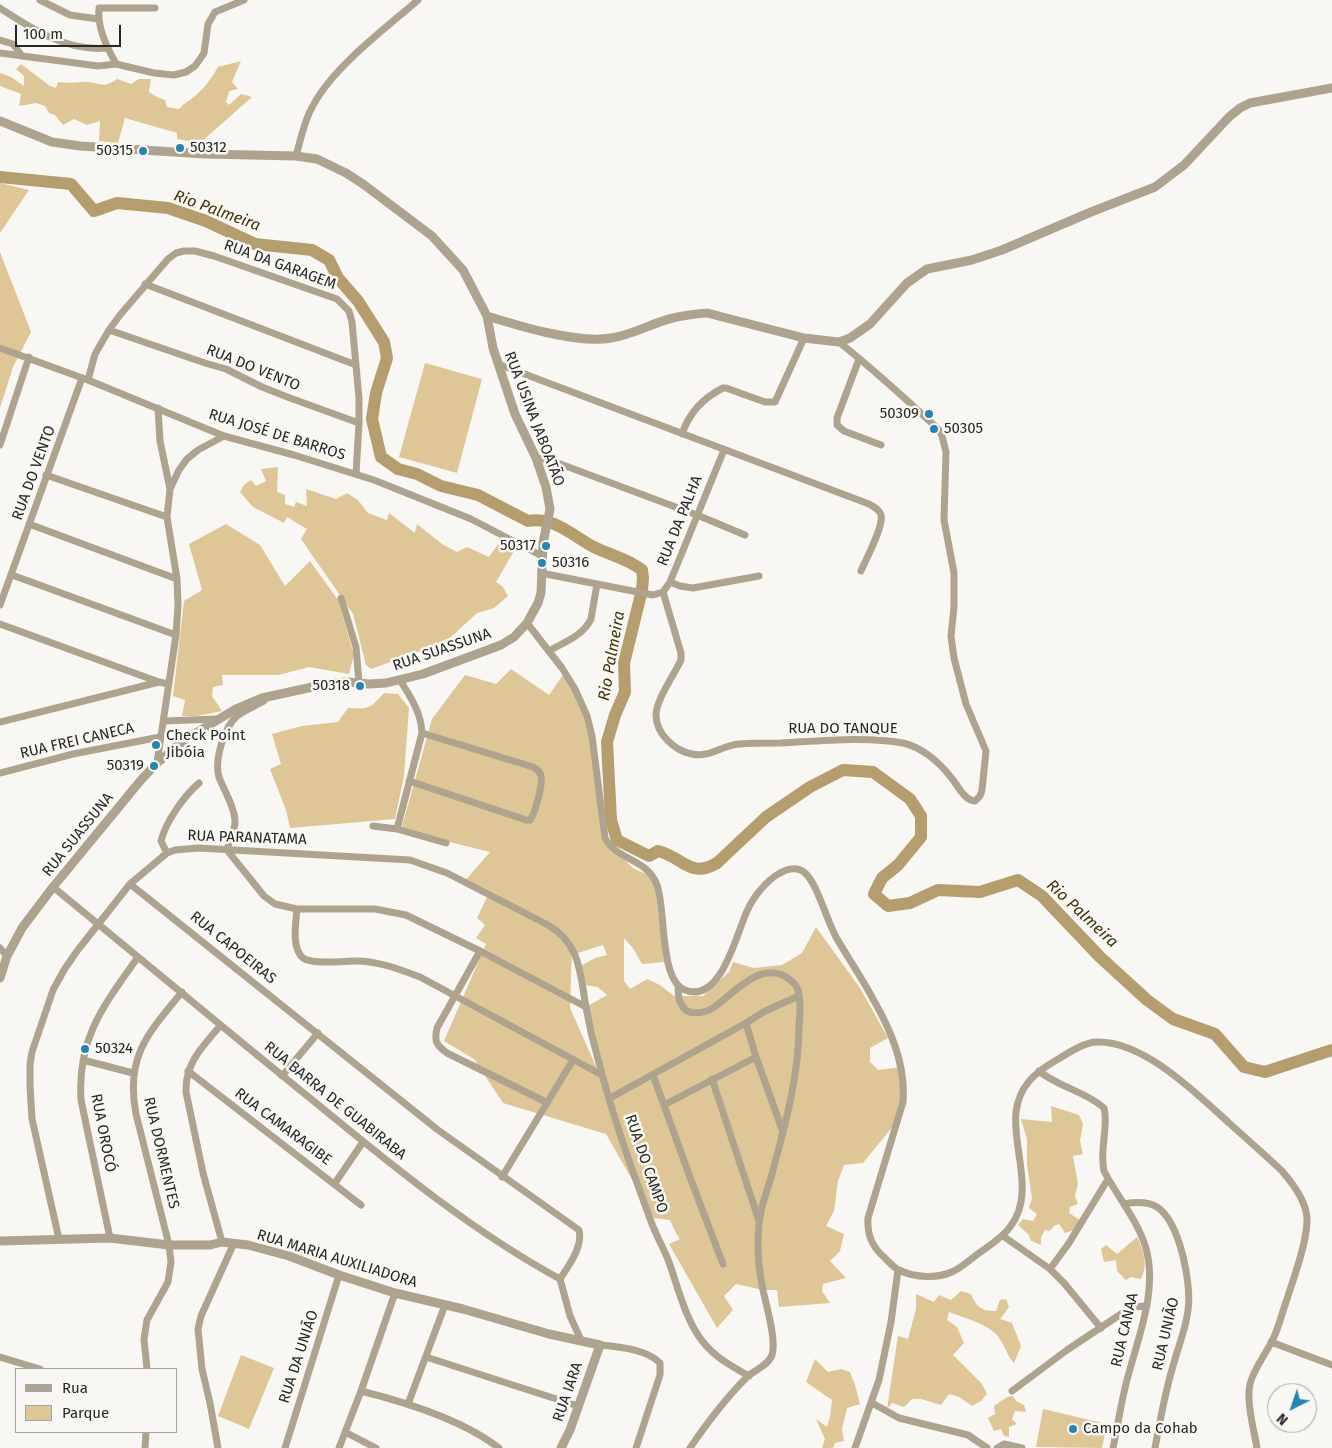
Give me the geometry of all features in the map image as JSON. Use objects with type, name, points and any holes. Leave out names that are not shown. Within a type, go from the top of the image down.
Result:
[{"type":"street","points":[[40,0],[70,15],[98,19]]},
{"type":"street","points":[[103,0],[99,8],[98,19],[107,48],[116,64]]},
{"type":"street","points":[[0,54],[98,66],[116,64],[154,73],[174,75],[186,72],[195,66],[204,53],[210,18],[215,12],[244,0]]},
{"type":"street","points":[[296,156],[309,113],[321,92],[368,44],[418,0]]},
{"type":"street","points":[[0,8],[31,28],[56,40],[88,48],[107,48]]},
{"type":"street","points":[[99,8],[155,8]]},
{"type":"street","points":[[0,40],[13,44],[22,56]]},
{"type":"street","points":[[487,316],[565,336],[600,340],[612,338],[672,318],[707,313],[804,338],[839,342],[862,331],[907,283],[927,270],[972,260],[1002,250],[1091,212],[1155,188],[1184,165],[1228,117],[1250,102],[1332,88]]},
{"type":"street","name":"RUA USINA JABOATÃO","points":[[0,122],[52,142],[80,146],[205,154],[296,156],[318,159],[346,173],[432,236],[462,270],[487,316],[491,341],[515,414],[536,458],[549,497],[550,509],[547,520]]},
{"type":"street","name":"RUA DA GARAGEM","points":[[145,284],[176,253],[195,251],[337,299],[349,311],[356,365],[359,423],[356,474]]},
{"type":"street","points":[[85,379],[95,354],[109,330],[145,284],[356,365]]},
{"type":"street","name":"RUA DO VENTO","points":[[109,330],[188,358],[226,369],[283,395],[359,423]]},
{"type":"street","points":[[682,434],[687,421],[697,407],[716,391],[723,388],[765,402],[775,402],[804,338]]},
{"type":"street","name":"RUA DO TANQUE","points":[[663,592],[681,653],[681,660],[661,697],[656,715],[660,731],[678,749],[687,753],[706,755],[738,744],[838,740],[904,743],[929,756],[945,770],[970,800],[977,800],[982,790],[986,751],[966,704],[954,658],[951,636],[954,608],[954,573],[944,520],[946,465],[942,436],[939,430],[839,342]]},
{"type":"street","name":"RUA JOSÉ DE BARROS","points":[[0,348],[29,357],[224,436],[356,474],[471,519],[542,556]]},
{"type":"street","points":[[0,445],[29,357]]},
{"type":"street","points":[[859,359],[837,418],[837,425],[844,432],[881,445]]},
{"type":"street","points":[[498,364],[869,504],[877,509],[881,519],[878,532],[861,571]]},
{"type":"street","name":"RUA DO VENTO","points":[[0,605],[46,475],[85,379]]},
{"type":"street","points":[[158,408],[160,441],[170,489]]},
{"type":"street","points":[[157,763],[176,635],[178,605],[177,579],[166,517],[170,489],[179,470],[187,459],[198,450],[224,436]]},
{"type":"street","name":"RUA DA PALHA","points":[[663,592],[670,582],[724,450]]},
{"type":"street","points":[[536,458],[556,462],[745,535]]},
{"type":"street","name":"RUA DO VENTO","points":[[46,475],[166,517]]},
{"type":"street","name":"RUA SUASSUNA","points":[[0,978],[7,956],[22,928],[53,887],[141,780],[157,763],[186,739],[217,719],[277,693],[346,682],[386,683],[400,680],[423,674],[501,645],[514,637],[527,623],[538,603],[541,593],[542,556],[547,520]]},
{"type":"street","points":[[29,524],[177,579]]},
{"type":"street","points":[[541,573],[654,595],[663,592]]},
{"type":"street","points":[[12,575],[176,635]]},
{"type":"street","points":[[670,582],[693,588],[759,576]]},
{"type":"street","points":[[549,651],[580,634],[589,624],[597,584]]},
{"type":"street","points":[[341,598],[356,647],[359,683]]},
{"type":"street","points":[[527,623],[575,688],[587,716],[605,838],[610,846],[618,852],[648,869],[658,886],[666,956],[673,978],[678,986],[681,1006],[684,1009],[697,1013],[707,1012],[751,979],[763,974],[772,973],[784,976],[794,983],[799,996],[799,1038],[794,1083],[784,1132],[759,1222],[758,1257],[773,1342],[772,1354],[769,1360],[748,1376],[712,1416],[690,1448]]},
{"type":"street","points":[[2,625],[168,684]]},
{"type":"street","points":[[397,829],[422,733],[418,710],[400,680]]},
{"type":"street","points":[[0,722],[159,682]]},
{"type":"street","points":[[277,693],[237,716],[231,723],[224,738],[218,761],[218,773],[235,820],[228,850],[264,896],[276,904],[297,909],[375,909],[394,912],[421,922],[480,951],[586,1007]]},
{"type":"street","points":[[164,720],[217,719]]},
{"type":"street","points":[[409,781],[526,820],[530,820],[533,815],[542,783],[542,777],[533,766],[422,733]]},
{"type":"street","name":"RUA FREI CANECA","points":[[0,773],[73,754],[160,737]]},
{"type":"street","points":[[168,853],[161,841],[164,830],[174,813],[199,783]]},
{"type":"street","points":[[373,826],[397,829],[446,844]]},
{"type":"street","name":"RUA PARANATAMA","points":[[59,1239],[32,1120],[30,1064],[32,1052],[57,982],[77,951],[130,884],[168,853],[175,850],[198,848],[410,860],[446,873],[541,922],[564,936]]},
{"type":"street","points":[[678,986],[686,991],[695,992],[702,991],[710,986],[718,978],[728,960],[749,906],[769,881],[784,870],[791,869],[805,873],[815,889],[832,930],[887,1025],[902,1067],[903,1102],[868,1218],[867,1230],[870,1240],[880,1254],[898,1270],[926,1277],[954,1271],[1003,1236],[1012,1225],[1019,1212],[1022,1198],[1015,1122],[1016,1110],[1022,1090],[1039,1071],[1069,1053],[1094,1042],[1107,1042],[1157,1063],[1195,1092],[1288,1177],[1305,1207],[1308,1221],[1297,1268],[1271,1342],[1252,1376],[1250,1402],[1257,1448]]},
{"type":"street","name":"RUA CAPOEIRAS","points":[[130,884],[438,1130],[579,1230],[581,1237],[573,1258],[560,1280]]},
{"type":"street","name":"RUA BARRA DE GUABIRABA","points":[[53,887],[363,1142],[462,1218],[560,1280]]},
{"type":"street","points":[[297,909],[296,947],[302,958],[319,961],[376,963],[420,977],[602,1075]]},
{"type":"street","name":"RUA DO CAMPO","points":[[564,936],[572,947],[579,967],[602,1075],[635,1178],[677,1288],[702,1341],[723,1362],[748,1376]]},
{"type":"street","points":[[0,948],[7,956]]},
{"type":"street","points":[[480,951],[437,1028],[434,1037],[436,1043],[446,1052],[546,1102]]},
{"type":"street","name":"RUA OROCÓ","points":[[110,1238],[81,1100],[80,1082],[88,1039],[100,1013],[138,957]]},
{"type":"street","name":"RUA DORMENTES","points":[[147,1368],[144,1339],[147,1320],[168,1282],[171,1262],[169,1245],[133,1100],[133,1073],[140,1050],[147,1036],[182,992]]},
{"type":"street","points":[[610,1098],[765,1011],[799,996]]},
{"type":"street","points":[[746,1023],[756,1057],[784,1132]]},
{"type":"street","points":[[220,1026],[197,1053],[188,1071],[186,1092],[203,1173],[222,1242]]},
{"type":"street","points":[[282,1076],[318,1033]]},
{"type":"street","points":[[664,1105],[756,1057]]},
{"type":"street","points":[[83,1060],[133,1073]]},
{"type":"street","points":[[502,1177],[573,1060]]},
{"type":"street","name":"RUA CAMARAGIBE","points":[[188,1071],[361,1205]]},
{"type":"street","name":"RUA CANAA","points":[[1039,1071],[1053,1081],[1104,1108],[1106,1116],[1102,1161],[1108,1178],[1138,1229],[1148,1258],[1149,1288],[1147,1306],[1126,1382],[1113,1448]]},
{"type":"street","points":[[653,1075],[723,1264]]},
{"type":"street","points":[[712,1079],[759,1222]]},
{"type":"street","points":[[335,1184],[363,1142]]},
{"type":"street","points":[[1050,1269],[1069,1243],[1108,1178]]},
{"type":"street","name":"RUA UNIÃO","points":[[1124,1204],[1147,1203],[1167,1215],[1180,1244],[1189,1289],[1188,1310],[1172,1366],[1155,1448]]},
{"type":"street","points":[[1003,1236],[1050,1269],[1101,1328]]},
{"type":"street","name":"RUA MARIA AUXILIADORA","points":[[0,1241],[110,1238],[169,1245],[210,1245],[222,1242],[248,1245],[289,1256],[339,1275],[394,1292],[549,1334],[600,1344]]},
{"type":"street","points":[[218,1448],[202,1369],[198,1329],[201,1316],[234,1243]]},
{"type":"street","points":[[855,1448],[879,1380],[891,1322],[898,1270]]},
{"type":"street","name":"RUA DA UNIÃO","points":[[285,1448],[339,1275]]},
{"type":"street","points":[[560,1280],[570,1316],[581,1340]]},
{"type":"street","points":[[339,1448],[361,1391],[394,1292]]},
{"type":"street","points":[[408,1404],[445,1305]]},
{"type":"street","points":[[1012,1391],[1133,1307],[1147,1306]]},
{"type":"street","points":[[1271,1342],[1332,1365]]},
{"type":"street","points":[[600,1344],[645,1354],[660,1363],[660,1375],[636,1448]]},
{"type":"street","name":"RUA IARA","points":[[561,1448],[570,1430],[600,1344]]},
{"type":"street","points":[[0,1357],[37,1368]]},
{"type":"street","points":[[426,1357],[578,1406]]},
{"type":"street","points":[[361,1391],[408,1404],[439,1416],[476,1433],[499,1448]]},
{"type":"street","points":[[872,1403],[900,1418],[968,1435],[987,1448]]},
{"type":"street","points":[[345,1432],[376,1448]]},
{"type":"street","points":[[145,1448],[146,1433]]},
{"type":"street","points":[[997,1448],[1004,1444],[1022,1448]]},
{"type":"green space","points":[[241,61],[232,82],[238,89],[229,91],[226,102],[229,105],[241,94],[252,97],[200,143],[177,139],[177,133],[125,118],[118,143],[99,141],[100,121],[87,125],[74,119],[63,125],[55,115],[49,113],[45,106],[36,103],[19,106],[21,94],[0,86],[0,73],[11,77],[24,86],[24,76],[16,69],[21,64],[50,86],[56,88],[58,82],[87,82],[103,85],[117,79],[131,84],[139,79],[151,79],[149,92],[165,100],[167,107],[179,109],[202,90],[218,67]]},
{"type":"green space","points":[[0,183],[29,190],[0,233]]},
{"type":"green space","points":[[0,252],[31,332],[13,367],[0,408]]},
{"type":"green space","points":[[425,363],[482,379],[457,473],[399,457]]},
{"type":"green space","points":[[278,467],[277,492],[285,495],[285,504],[294,507],[296,502],[307,506],[306,489],[336,499],[347,493],[358,500],[368,513],[387,520],[389,513],[415,533],[417,524],[442,544],[457,552],[467,547],[489,557],[501,540],[514,551],[496,582],[503,587],[508,596],[494,608],[477,613],[451,637],[426,649],[371,669],[366,665],[353,614],[301,539],[307,529],[287,517],[284,523],[253,507],[240,492],[244,485],[251,480],[256,486],[266,481],[261,469]]},
{"type":"green space","points":[[226,524],[260,545],[285,586],[310,561],[338,600],[354,655],[349,674],[309,667],[279,675],[222,675],[223,685],[213,687],[212,696],[222,711],[197,716],[182,716],[185,700],[173,696],[184,601],[202,590],[189,544]]},
{"type":"green space","points":[[511,669],[549,695],[565,672],[586,713],[610,846],[633,868],[654,878],[664,962],[642,964],[633,948],[624,938],[624,981],[630,989],[647,979],[660,985],[674,996],[703,996],[729,972],[733,962],[754,968],[782,965],[802,953],[816,927],[860,988],[888,1038],[870,1048],[870,1062],[878,1070],[902,1067],[904,1086],[898,1120],[863,1163],[844,1165],[838,1181],[834,1211],[826,1226],[844,1234],[840,1251],[830,1261],[846,1278],[823,1284],[822,1291],[830,1303],[779,1307],[777,1290],[763,1290],[736,1284],[724,1296],[733,1310],[717,1328],[669,1244],[680,1239],[670,1220],[654,1218],[606,1134],[503,1103],[474,1059],[444,1041],[486,944],[476,938],[485,925],[477,918],[488,895],[464,882],[490,852],[401,830],[432,719],[465,675],[496,684]],"holes":[[[570,943],[578,953],[603,945],[607,955],[595,958],[579,967],[584,985],[598,987],[607,995],[586,1007],[606,1089],[570,1008],[572,947]]]},
{"type":"green space","points":[[384,693],[398,694],[409,708],[404,776],[395,819],[290,828],[286,810],[270,769],[281,764],[272,734],[302,726],[338,722],[348,708],[369,707]]},
{"type":"green space","points":[[1051,1106],[1079,1115],[1083,1124],[1080,1141],[1083,1154],[1073,1156],[1078,1184],[1075,1196],[1078,1204],[1070,1207],[1069,1213],[1080,1220],[1074,1230],[1065,1233],[1059,1224],[1050,1231],[1045,1230],[1041,1237],[1041,1245],[1031,1241],[1029,1235],[1018,1225],[1023,1219],[1033,1221],[1037,1214],[1029,1208],[1032,1198],[1027,1165],[1027,1139],[1021,1119],[1052,1122]]},
{"type":"green space","points":[[1137,1237],[1142,1247],[1144,1258],[1143,1274],[1141,1279],[1131,1277],[1126,1280],[1117,1271],[1116,1260],[1104,1262],[1101,1249],[1106,1245],[1117,1254]]},
{"type":"green space","points":[[961,1291],[971,1294],[977,1305],[987,1310],[996,1311],[1000,1300],[1006,1299],[1009,1307],[1000,1319],[1012,1323],[1021,1346],[1014,1363],[997,1335],[987,1327],[949,1312],[947,1320],[957,1327],[964,1343],[953,1355],[982,1384],[987,1394],[981,1401],[972,1406],[959,1397],[949,1394],[941,1405],[921,1399],[912,1399],[904,1407],[892,1403],[887,1409],[898,1336],[908,1339],[916,1309],[916,1294],[934,1302],[939,1295],[951,1300]]},
{"type":"green space","points":[[241,1355],[274,1368],[249,1429],[218,1416]]},
{"type":"green space","points":[[815,1359],[828,1372],[841,1369],[850,1372],[860,1404],[847,1408],[842,1429],[844,1441],[835,1443],[833,1448],[822,1448],[825,1439],[816,1419],[827,1427],[832,1400],[806,1382]]},
{"type":"green space","points":[[1013,1396],[1016,1401],[1024,1405],[1026,1412],[1015,1411],[1012,1419],[1017,1424],[1009,1427],[1009,1437],[1004,1436],[1001,1429],[994,1431],[988,1418],[995,1414],[994,1406],[1007,1397]]},
{"type":"green space","name":"Campo da Cohab","points":[[1043,1409],[1107,1424],[1102,1448],[1036,1447]]},
{"type":"waterway","name":"Rio Palmeira","points":[[0,177],[71,184],[94,211],[117,203],[168,208],[206,221],[255,244],[312,250],[329,260],[338,278],[358,301],[384,342],[387,358],[376,393],[372,419],[381,457],[398,469],[417,474],[441,486],[478,495],[528,521],[537,520],[554,524],[592,546],[630,562],[642,570],[642,590],[624,663],[625,692],[615,715],[607,742],[611,820],[617,840],[649,856],[658,851],[693,868],[708,867],[717,863],[766,817],[810,787],[843,770],[873,772],[910,799],[921,816],[921,837],[898,865],[882,878],[874,894],[888,906],[910,903],[938,890],[980,892],[1018,880],[1042,896],[1100,957],[1147,1000],[1173,1019],[1215,1034],[1244,1067],[1265,1072],[1332,1050]]},
{"type":"place","name":"50312","points":[[180,148]]},
{"type":"place","name":"50315","points":[[143,151]]},
{"type":"place","name":"50309","points":[[929,414]]},
{"type":"place","name":"50305","points":[[934,429]]},
{"type":"place","name":"50317","points":[[546,546]]},
{"type":"place","name":"50316","points":[[542,563]]},
{"type":"place","name":"50318","points":[[360,686]]},
{"type":"place","name":"Check Point Jibóia","points":[[156,745]]},
{"type":"place","name":"50319","points":[[154,766]]},
{"type":"place","name":"50324","points":[[85,1049]]},
{"type":"place","name":"Campo da Cohab","points":[[1073,1429]]}]
